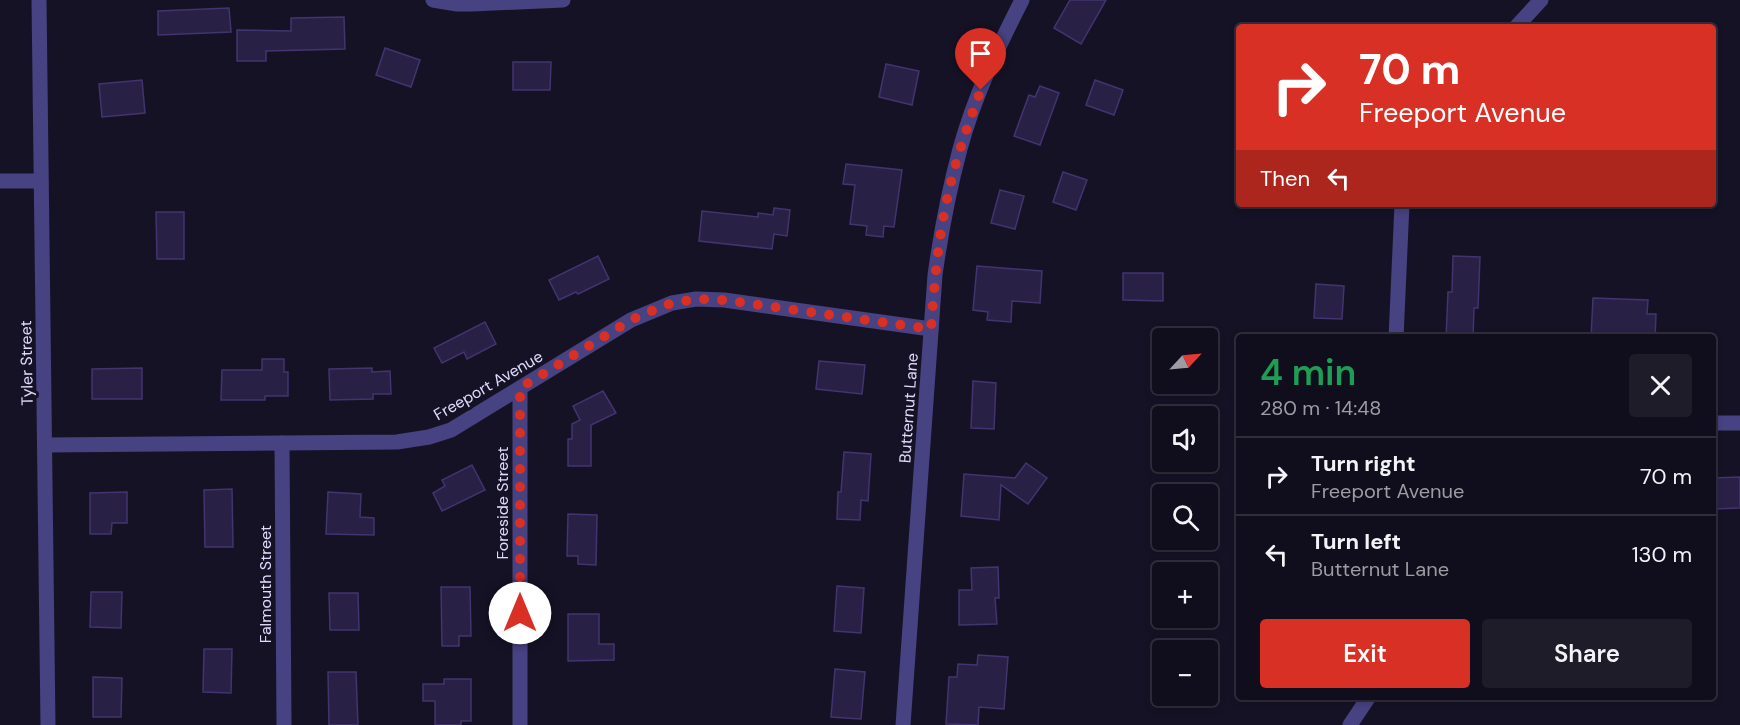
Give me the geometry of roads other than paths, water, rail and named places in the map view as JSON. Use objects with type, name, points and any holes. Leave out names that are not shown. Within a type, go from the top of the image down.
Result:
[{"type":"street","name":"Tyler Street","points":[[39,0],[48,725]]},
{"type":"street","points":[[433,0],[457,4],[563,0]]},
{"type":"street","name":"Butternut Lane","points":[[903,725],[935,275],[945,210],[960,146],[981,90],[1022,0]]},
{"type":"street","points":[[1519,24],[1541,0]]},
{"type":"street","points":[[0,182],[41,181]]},
{"type":"street","points":[[1396,334],[1402,207]]},
{"type":"street","name":"Freeport Avenue","points":[[45,445],[397,442],[429,437],[451,430],[631,320],[672,303],[696,299],[724,300],[931,329]]},
{"type":"street","name":"Foreside Street","points":[[520,388],[520,725]]},
{"type":"street","points":[[1716,423],[1740,423]]},
{"type":"street","name":"Falmouth Street","points":[[282,443],[284,725]]},
{"type":"street","points":[[1350,725],[1367,700]]}]
